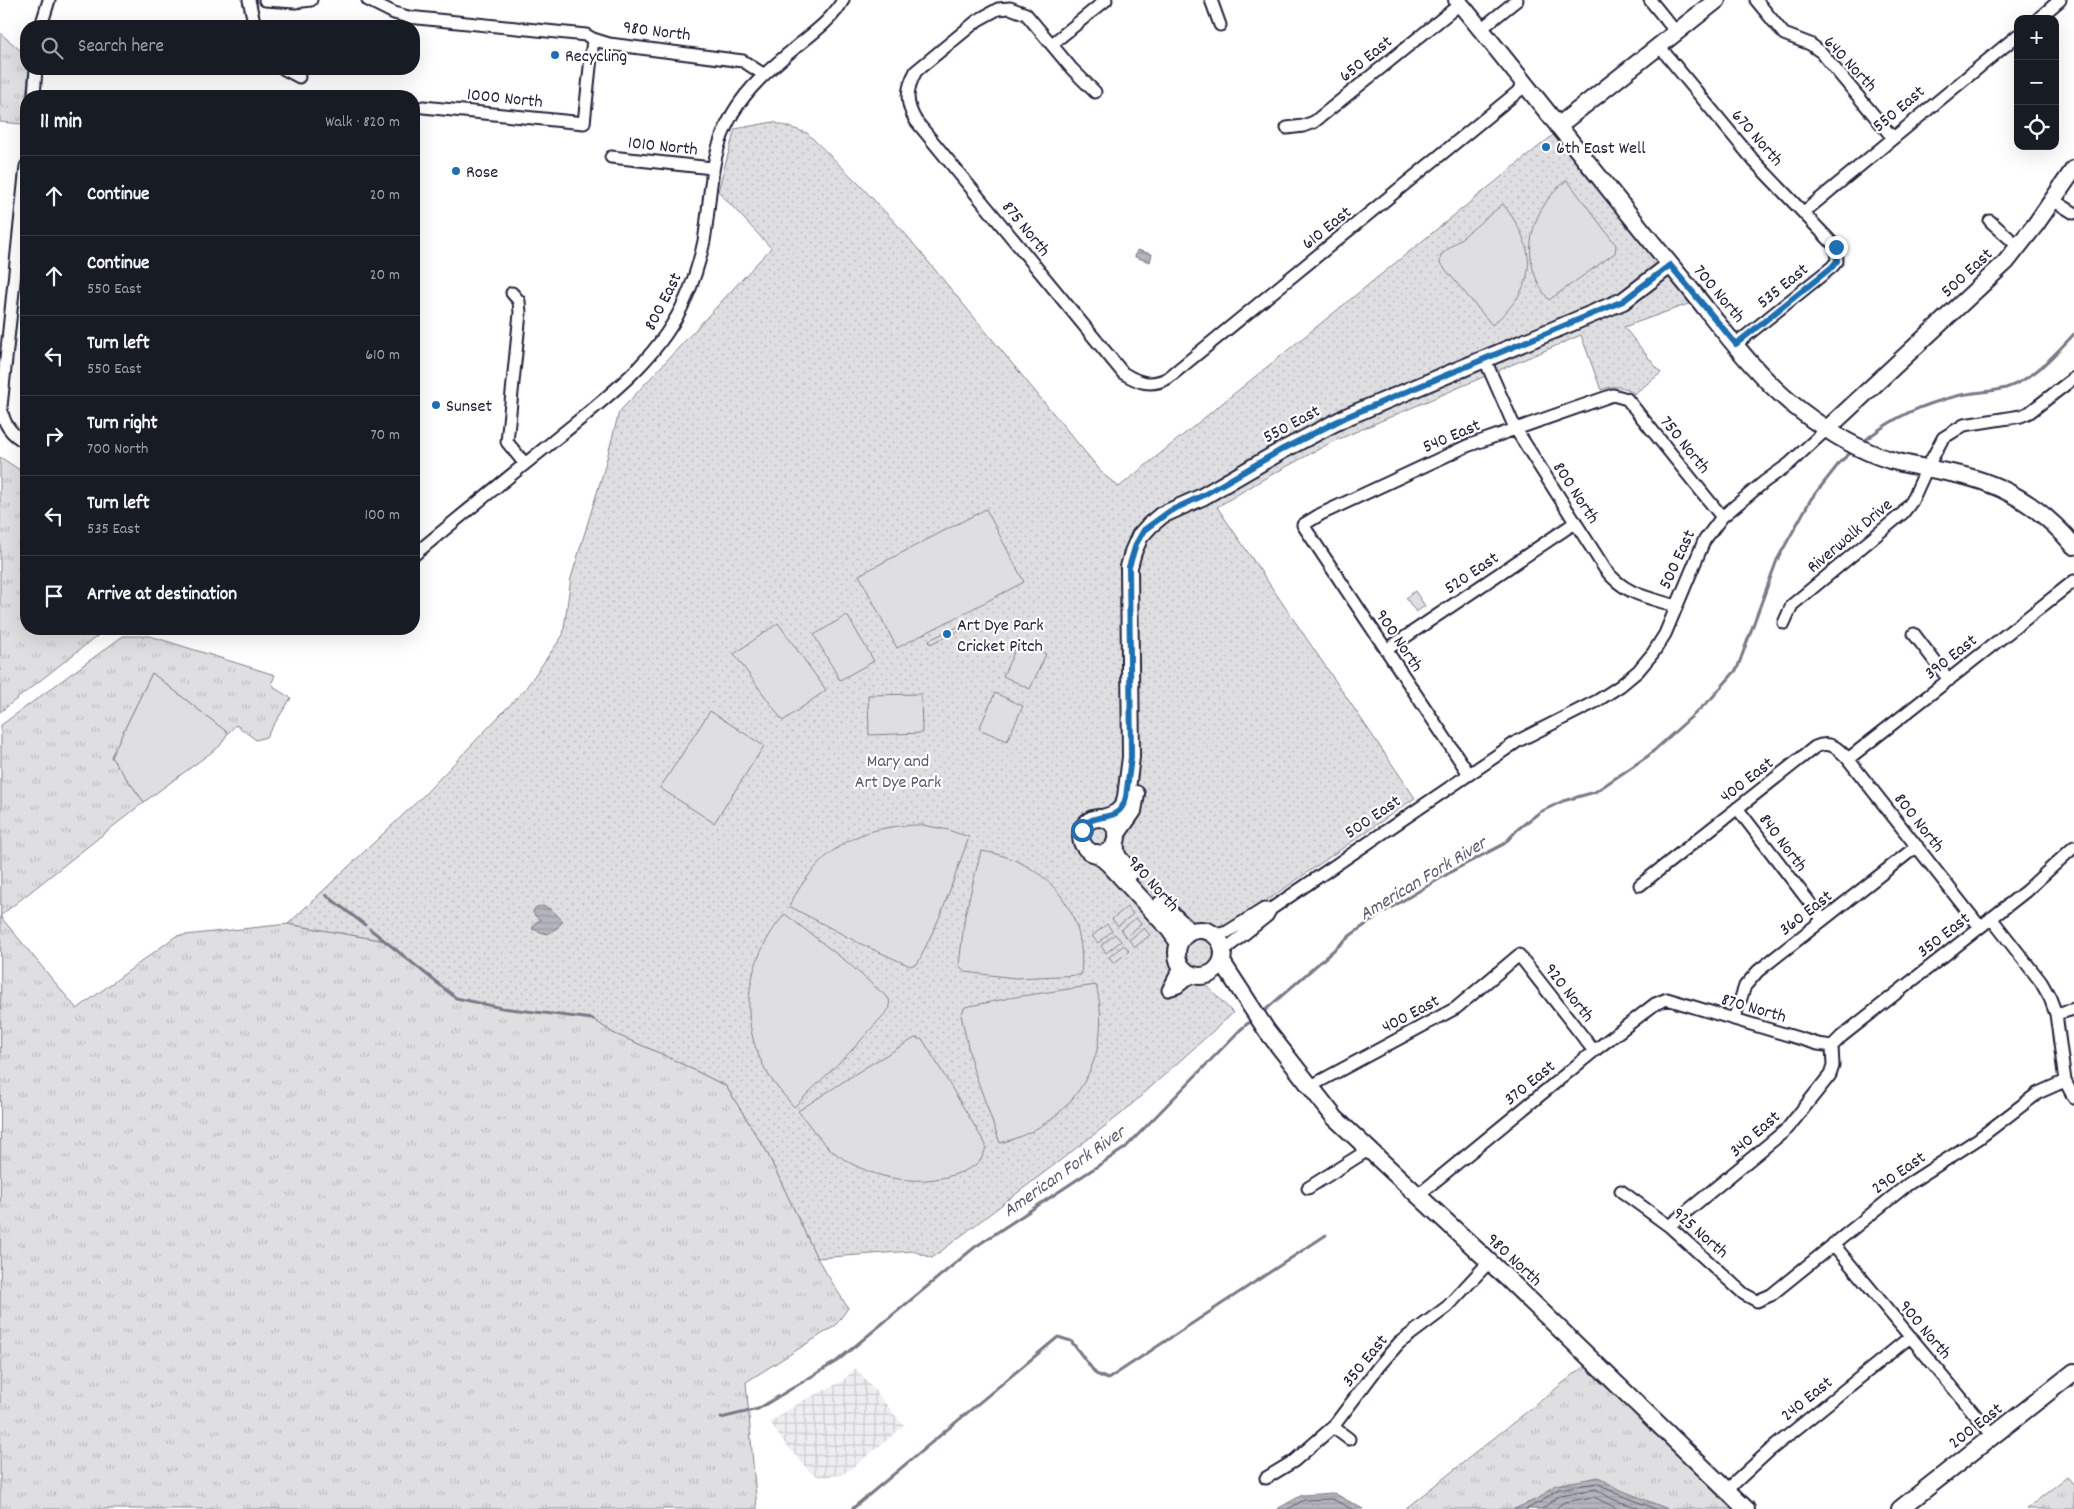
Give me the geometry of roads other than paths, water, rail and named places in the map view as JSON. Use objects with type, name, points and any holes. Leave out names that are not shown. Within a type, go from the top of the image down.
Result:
[{"type":"street","points":[[43,20],[49,0]]},
{"type":"street","points":[[249,0],[254,20]]},
{"type":"street","points":[[265,0],[295,2],[311,0]]},
{"type":"street","name":"980 North","points":[[368,0],[394,13],[408,16],[586,35],[609,44],[743,61],[764,74]]},
{"type":"street","name":"800 East","points":[[420,551],[628,379],[656,349],[670,328],[690,290],[700,258],[712,168],[720,141],[732,115],[746,93],[764,74],[822,26],[838,10],[843,0]]},
{"type":"street","points":[[1095,92],[1052,44],[1106,0]]},
{"type":"street","points":[[1211,0],[1220,25]]},
{"type":"street","points":[[1480,29],[1517,0]]},
{"type":"street","points":[[1650,0],[1676,32]]},
{"type":"street","points":[[1558,126],[1716,0]]},
{"type":"street","name":"640 North","points":[[1756,0],[1784,34],[1810,44],[1822,52],[1893,138]]},
{"type":"street","points":[[2043,15],[2060,0]]},
{"type":"street","name":"700 North","points":[[1458,2],[1670,265],[1736,344],[1786,398],[1827,430],[1885,458],[1965,476],[2001,488],[2042,513],[2074,546]]},
{"type":"street","name":"650 East","points":[[1287,128],[1303,126],[1314,122],[1458,2]]},
{"type":"street","name":"875 North","points":[[1052,44],[1026,14],[1010,8],[998,9],[978,20],[916,71],[911,80],[907,95],[908,102],[916,121],[1124,374],[1143,383]]},
{"type":"street","name":"550 East","points":[[1804,212],[2014,38]]},
{"type":"street","name":"1000 North","points":[[423,107],[584,123],[593,39]]},
{"type":"street","name":"670 North","points":[[1659,46],[1754,161],[1836,247]]},
{"type":"street","points":[[34,90],[36,75]]},
{"type":"street","points":[[295,75],[299,77]]},
{"type":"street","name":"610 East","points":[[1143,383],[1153,384],[1168,378],[1526,86]]},
{"type":"street","name":"1010 North","points":[[611,157],[712,168]]},
{"type":"street","name":"500 East","points":[[1215,935],[1227,932],[1264,909],[1271,908],[1518,741],[1597,701],[1620,686],[1638,670],[1653,654],[1665,634],[1704,541],[1722,517],[1789,464],[1996,272],[2019,246],[2074,169]]},
{"type":"street","points":[[2053,200],[2074,213]]},
{"type":"street","points":[[20,220],[1,392],[1,412],[5,423],[11,432],[20,438]]},
{"type":"street","points":[[1990,221],[2019,246]]},
{"type":"street","name":"535 East","points":[[1736,344],[1832,267],[1837,261],[1836,247]]},
{"type":"street","name":"550 East","points":[[1102,818],[1117,813],[1125,804],[1131,757],[1128,581],[1133,552],[1144,530],[1170,511],[1202,496],[1259,462],[1372,405],[1485,360],[1623,301],[1670,265]]},
{"type":"street","points":[[512,293],[518,301],[520,313],[507,442],[525,464]]},
{"type":"street","name":"800 North","points":[[1485,360],[1515,428],[1605,569],[1616,582],[1630,592],[1676,606]]},
{"type":"street","name":"Riverwalk Drive","points":[[1784,623],[1792,605],[1903,513],[1912,501],[1943,438],[1964,425],[2021,416],[2030,412],[2074,378]]},
{"type":"street","name":"540 East","points":[[1303,526],[1321,514],[1467,446],[1613,395],[1620,396]]},
{"type":"street","name":"750 North","points":[[1620,396],[1627,399],[1722,517]]},
{"type":"street","name":"520 East","points":[[1386,650],[1576,522]]},
{"type":"street","name":"900 North","points":[[1303,526],[1469,774]]},
{"type":"street","name":"390 East","points":[[1848,759],[2074,581]]},
{"type":"street","points":[[1914,634],[1949,680]]},
{"type":"street","name":"400 East","points":[[1640,885],[1815,747],[1822,744],[1830,744]]},
{"type":"street","name":"800 North","points":[[1830,744],[1836,747],[1848,759],[1980,927]]},
{"type":"street","name":"550 East","points":[[1116,838],[1131,815],[1136,800],[1137,786],[1131,757]]},
{"type":"street","name":"840 North","points":[[1737,808],[1822,920]]},
{"type":"street","points":[[1102,818],[1111,823],[1116,838],[1106,852],[1097,853],[1085,847],[1081,836],[1084,824],[1089,820],[1102,818]]},
{"type":"street","name":"980 North","points":[[1116,838],[1116,852],[1120,860],[1176,920],[1185,938]]},
{"type":"street","name":"360 East","points":[[1734,1019],[1741,996],[1751,978],[1917,846]]},
{"type":"street","name":"350 East","points":[[1832,1046],[1842,1036],[2039,879],[2074,847]]},
{"type":"street","name":"980 North","points":[[1097,853],[1169,928],[1185,938]]},
{"type":"street","name":"500 East","points":[[1222,956],[1267,916],[1271,908]]},
{"type":"street","points":[[1991,918],[2041,982],[2056,1014],[2065,1081],[2074,1098]]},
{"type":"street","points":[[1203,930],[1215,935],[1222,945],[1222,956],[1215,971],[1210,974],[1187,970],[1178,958],[1185,938],[1203,930]]},
{"type":"street","name":"400 East","points":[[1309,1087],[1456,1008],[1519,955]]},
{"type":"street","name":"920 North","points":[[1519,955],[1594,1051]]},
{"type":"street","name":"980 North","points":[[1222,956],[1256,1023],[1267,1031],[1335,1118],[1489,1262],[1746,1509]]},
{"type":"street","name":"980 North","points":[[1210,974],[1245,1004]]},
{"type":"street","name":"870 North","points":[[1667,1000],[1818,1044],[1832,1046]]},
{"type":"street","name":"370 East","points":[[1417,1196],[1594,1051],[1655,1004],[1667,1000]]},
{"type":"street","points":[[2056,1014],[2074,1009]]},
{"type":"street","name":"340 East","points":[[1669,1226],[1766,1148],[1792,1124],[1830,1075],[1833,1066],[1832,1046]]},
{"type":"street","name":"290 East","points":[[1757,1301],[1771,1295],[1896,1194],[1978,1139],[2038,1093],[2065,1081]]},
{"type":"street","points":[[1308,1188],[1368,1150]]},
{"type":"street","name":"925 North","points":[[1621,1191],[1669,1226],[1744,1294],[1757,1301]]},
{"type":"street","name":"900 North","points":[[1833,1244],[1993,1436]]},
{"type":"street","name":"350 East","points":[[1266,1478],[1294,1461],[1333,1427],[1379,1366],[1399,1343],[1447,1307],[1489,1262]]},
{"type":"street","name":"240 East","points":[[1726,1490],[1757,1461],[1910,1337]]},
{"type":"street","name":"200 East","points":[[1900,1509],[2074,1372]]},
{"type":"street","points":[[1333,1427],[1349,1439]]},
{"type":"water","points":[[1137,250],[1152,254],[1150,262],[1135,257]]},
{"type":"water","points":[[543,906],[552,910],[563,921],[557,928],[547,934],[532,929],[536,922],[541,920],[535,916],[533,911],[536,907]]},
{"type":"water","points":[[1599,1477],[1616,1488],[1668,1509],[1514,1509],[1539,1498],[1555,1485]]},
{"type":"water","points":[[1334,1493],[1363,1509],[1277,1509],[1302,1495]]},
{"type":"waterway","name":"American Fork River","points":[[1862,443],[1896,419],[1921,407],[1961,395],[2006,388],[2026,379],[2043,366],[2074,334]]},
{"type":"waterway","name":"American Fork River","points":[[1262,1013],[1351,935],[1382,913],[1456,869],[1504,844],[1518,829],[1540,812],[1563,801],[1595,792],[1648,756],[1711,699],[1737,669],[1777,560],[1811,499],[1841,461],[1854,450]]},
{"type":"waterway","points":[[326,895],[365,925]]},
{"type":"waterway","points":[[370,929],[456,998],[502,1008],[593,1019]]},
{"type":"waterway","name":"American Fork River","points":[[721,1418],[758,1409],[837,1361],[975,1247],[1125,1148],[1253,1019]]},
{"type":"waterway","points":[[852,1509],[1058,1337],[1071,1341],[1096,1374],[1108,1379],[1326,1235]]},
{"type":"place","name":"Recycling","points":[[555,55]]},
{"type":"place","name":"6th East Well","points":[[1546,147]]},
{"type":"place","name":"Rose","points":[[456,171]]},
{"type":"place","name":"Sunset","points":[[436,405]]},
{"type":"place","name":"Art Dye Park Cricket Pitch","points":[[947,634]]},
{"type":"park label","name":"Mary and Art Dye Park","points":[[898,770]]}]
